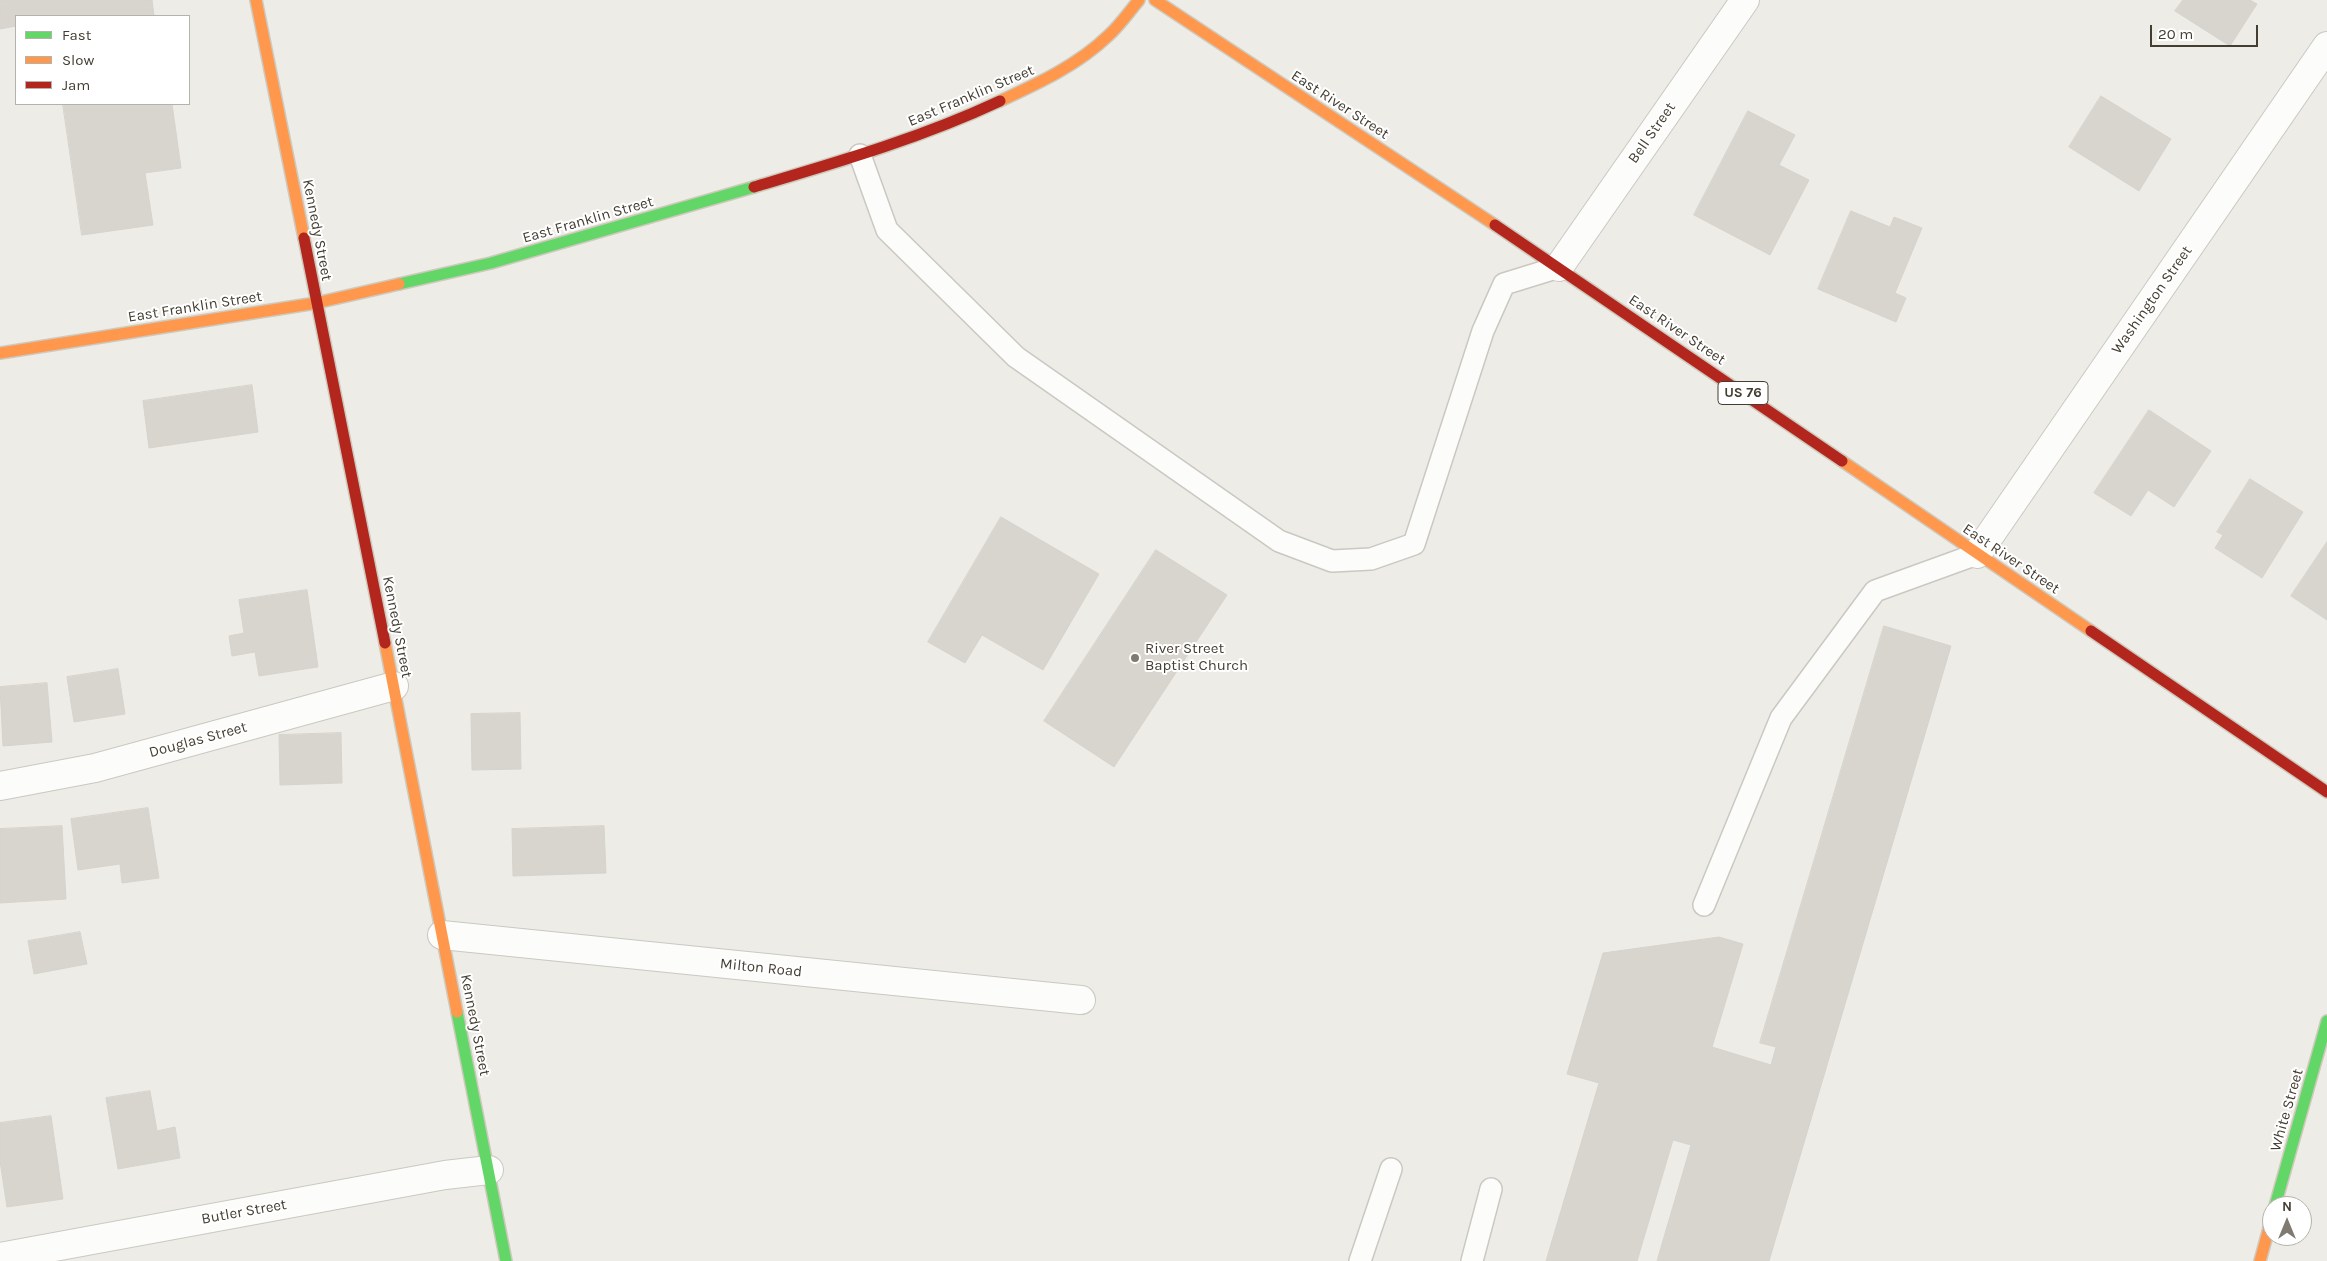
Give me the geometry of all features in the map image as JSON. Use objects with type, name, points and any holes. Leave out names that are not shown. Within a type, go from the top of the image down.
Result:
[{"type":"street","name":"Kennedy Street","points":[[256,0],[394,686],[506,1261]]},
{"type":"street","name":"East Franklin Street","points":[[0,353],[316,303],[500,260],[648,219],[860,155],[958,121],[1049,78],[1078,60],[1109,35],[1139,0]]},
{"type":"street","name":"East River Street","points":[[1155,0],[1559,267],[2327,792]]},
{"type":"street","name":"Bell Street","points":[[1559,267],[1745,0]]},
{"type":"street","name":"Washington Street","points":[[1977,554],[2327,46]]},
{"type":"street","name":"Douglas Street","points":[[0,786],[95,768],[394,686]]},
{"type":"street","name":"Milton Road","points":[[442,935],[1081,1000]]},
{"type":"street","name":"White Street","points":[[2278,1196],[2327,1021]]},
{"type":"street","name":"Butler Street","points":[[0,1257],[446,1174],[489,1170]]},
{"type":"street","points":[[2260,1261],[2264,1246]]},
{"type":"lane","points":[[860,155],[888,230],[1016,357],[1279,540],[1332,561],[1371,558],[1414,544],[1483,331],[1504,284],[1559,267]]},
{"type":"lane","points":[[1704,906],[1781,718],[1875,591],[1977,554]]},
{"type":"lane","points":[[1360,1261],[1390,1169]]},
{"type":"lane","points":[[1472,1261],[1491,1190]]},
{"type":"building","points":[[0,0],[152,0],[154,15],[15,15],[15,26],[0,29]]},
{"type":"building","points":[[2183,0],[2250,0],[2257,4],[2230,46],[2175,11]]},
{"type":"building","points":[[2101,96],[2171,139],[2139,191],[2069,147]]},
{"type":"building","points":[[63,105],[172,105],[181,168],[145,173],[153,225],[82,235]]},
{"type":"building","points":[[1748,111],[1795,135],[1779,165],[1809,180],[1770,255],[1694,215]]},
{"type":"building","points":[[1851,211],[1890,227],[1894,217],[1922,228],[1895,293],[1906,298],[1896,322],[1818,289]]},
{"type":"building","points":[[252,385],[258,432],[149,448],[143,401]]},
{"type":"building","points":[[2149,410],[2211,451],[2174,507],[2148,490],[2131,516],[2094,493]]},
{"type":"building","points":[[2250,479],[2303,512],[2262,578],[2215,548],[2223,535],[2217,532]]},
{"type":"building","points":[[1001,517],[1099,574],[1043,670],[982,635],[965,663],[928,642]]},
{"type":"building","points":[[2327,542],[2327,620],[2291,596]]},
{"type":"building","name":"River Street Baptist Church","points":[[1156,550],[1227,595],[1114,767],[1044,721]]},
{"type":"building","points":[[307,590],[318,667],[259,676],[255,652],[232,656],[229,636],[244,633],[239,600]]},
{"type":"building","points":[[1884,626],[1951,646],[1769,1261],[1657,1261],[1691,1145],[1673,1140],[1637,1261],[1546,1261],[1599,1083],[1567,1074],[1603,953],[1719,937],[1743,944],[1712,1047],[1771,1065],[1776,1047],[1760,1043]]},
{"type":"building","points":[[118,669],[125,714],[74,722],[67,677]]},
{"type":"building","points":[[47,683],[52,742],[3,746],[0,687]]},
{"type":"building","points":[[520,713],[521,769],[472,770],[471,714]]},
{"type":"building","points":[[341,733],[342,783],[280,785],[279,735]]},
{"type":"building","points":[[148,808],[159,878],[122,883],[120,864],[78,870],[71,819]]},
{"type":"building","points":[[62,826],[66,899],[0,903],[0,829]]},
{"type":"building","points":[[604,826],[606,873],[513,876],[512,829]]},
{"type":"building","points":[[80,932],[87,964],[34,974],[28,941]]},
{"type":"building","points":[[150,1091],[157,1131],[175,1127],[180,1158],[118,1169],[106,1098]]},
{"type":"building","points":[[51,1116],[63,1199],[7,1207],[0,1161],[0,1123]]},
{"type":"traffic: fast","points":[[399,284],[491,263],[754,187]]},
{"type":"traffic: fast","points":[[457,1012],[506,1261]]},
{"type":"traffic: fast","points":[[2278,1196],[2327,1021]]},
{"type":"traffic: slow","points":[[256,0],[304,238]]},
{"type":"traffic: slow","points":[[1000,101],[1043,80],[1097,46],[1121,23],[1139,0]]},
{"type":"traffic: slow","points":[[1155,0],[1495,225]]},
{"type":"traffic: slow","points":[[0,353],[316,303],[399,284]]},
{"type":"traffic: slow","points":[[1842,461],[2091,631]]},
{"type":"traffic: slow","points":[[385,643],[457,1012]]},
{"type":"traffic: slow","points":[[2260,1261],[2264,1246]]},
{"type":"traffic: jam","points":[[754,187],[910,138],[1000,101]]},
{"type":"traffic: jam","points":[[1495,225],[1842,461]]},
{"type":"traffic: jam","points":[[304,238],[385,643]]},
{"type":"traffic: jam","points":[[2091,631],[2327,792]]},
{"type":"place","name":"River Street Baptist Church","points":[[1135,658]]}]
